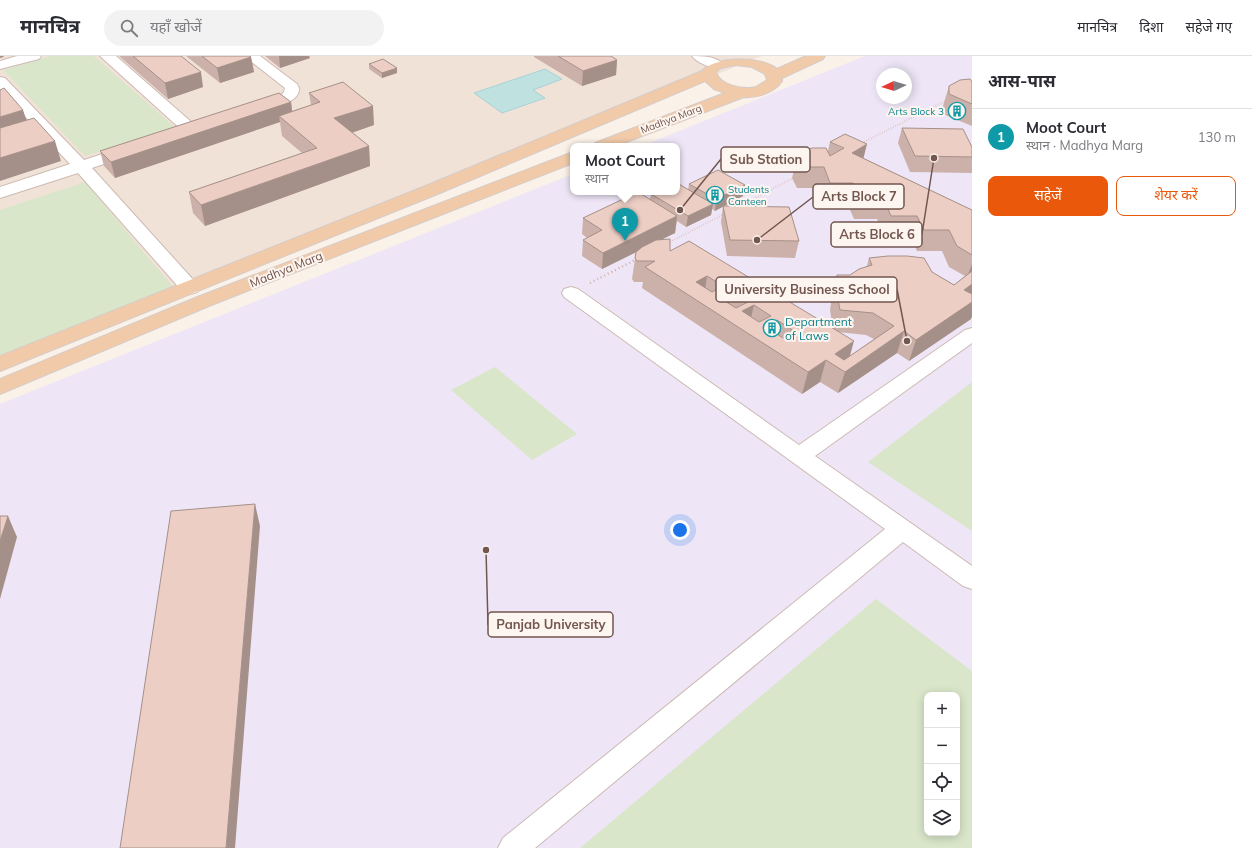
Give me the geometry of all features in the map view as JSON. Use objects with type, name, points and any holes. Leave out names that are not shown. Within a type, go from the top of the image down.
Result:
[{"type":"main road","points":[[753,63],[770,56]]},
{"type":"main road","points":[[775,76],[818,56]]},
{"type":"main road","points":[[0,364],[434,189],[712,69],[735,61],[753,63],[763,66],[775,76]]},
{"type":"main road","points":[[712,69],[710,78],[714,83],[726,89],[742,92],[764,90],[771,86],[775,81],[775,76]]},
{"type":"main road","name":"Madhya Marg","points":[[609,143],[742,92]]},
{"type":"main road","name":"Madhya Marg","points":[[0,387],[202,302],[570,158]]},
{"type":"street","points":[[0,66],[34,56]]},
{"type":"street","points":[[107,56],[191,130]]},
{"type":"street","points":[[242,112],[286,98],[292,93],[292,87],[251,56]]},
{"type":"street","points":[[700,56],[712,69]]},
{"type":"street","points":[[0,82],[40,132],[81,166],[190,288]]},
{"type":"street","points":[[0,193],[147,144]]},
{"type":"street","points":[[572,293],[972,579]]},
{"type":"street","points":[[799,456],[972,334]]},
{"type":"street","points":[[514,848],[902,529]]},
{"type":"path","points":[[860,144],[951,97]]},
{"type":"path","points":[[733,209],[796,177]]},
{"type":"path","points":[[663,246],[726,213]]},
{"type":"path","points":[[572,293],[642,256]]},
{"type":"shaded area","points":[[0,56],[762,56],[594,124],[0,357]]},
{"type":"shaded area","points":[[865,56],[972,56],[972,848],[0,848],[0,404],[570,175],[570,195],[680,195],[680,143],[649,143]]},
{"type":"green space","points":[[51,56],[94,56],[176,128],[85,156],[3,70]]},
{"type":"green space","points":[[85,182],[173,287],[0,355],[0,210]]},
{"type":"green space","points":[[495,367],[577,434],[532,460],[451,390]]},
{"type":"green space","points":[[972,382],[972,531],[868,462]]},
{"type":"green space","points":[[876,599],[972,671],[972,848],[580,848]]},
{"type":"water","points":[[545,69],[562,79],[533,90],[545,98],[502,113],[474,93]]},
{"type":"building","points":[[133,56],[181,56],[201,72],[165,83]]},
{"type":"building","points":[[202,56],[250,56],[251,57],[217,68]]},
{"type":"building","points":[[558,56],[611,56],[617,60],[583,71]]},
{"type":"building","points":[[383,59],[397,68],[382,73],[369,64]]},
{"type":"building","points":[[970,79],[972,82],[972,104],[949,94],[949,86],[960,80]]},
{"type":"building","points":[[343,82],[373,106],[334,118],[369,146],[201,205],[189,192],[317,148],[279,116],[320,102],[309,93]]},
{"type":"building","points":[[4,88],[23,110],[0,117],[0,90]]},
{"type":"building","points":[[279,93],[291,102],[111,162],[100,151]]},
{"type":"building","points":[[34,118],[55,141],[0,158],[0,128]]},
{"type":"building","points":[[902,128],[963,129],[972,147],[972,157],[915,156]]},
{"type":"building","points":[[845,134],[867,144],[852,153],[972,210],[972,255],[957,246],[949,230],[924,230],[917,216],[891,216],[883,198],[859,198],[853,183],[830,183],[824,167],[801,167],[797,158],[802,152],[812,148],[826,148],[830,156],[844,148],[830,142]]},
{"type":"building","points":[[718,170],[745,185],[716,199],[689,184]]},
{"type":"building","points":[[680,185],[713,204],[688,216],[653,195],[680,195]]},
{"type":"building","points":[[632,195],[643,195],[677,216],[603,253],[583,240],[602,230],[583,218]]},
{"type":"building","points":[[723,206],[789,207],[799,241],[730,240]]},
{"type":"building","points":[[670,239],[670,251],[689,241],[854,341],[835,354],[844,360],[894,326],[873,313],[840,310],[836,288],[837,275],[850,275],[859,269],[872,265],[869,258],[907,256],[924,258],[932,272],[954,285],[972,271],[972,284],[964,290],[972,294],[972,302],[916,340],[904,331],[845,372],[826,360],[808,372],[645,267],[655,261],[637,261],[635,258],[636,252],[642,247],[656,240]],"holes":[[[707,276],[723,286],[712,292],[696,282]],[[731,291],[748,302],[736,308],[720,298]],[[754,305],[771,316],[759,322],[742,311]],[[777,320],[794,331],[783,338],[766,327]]]},
{"type":"building","points":[[255,504],[226,848],[120,848],[171,511]]},
{"type":"building","points":[[0,516],[8,516],[0,541]]},
{"type":"place","name":"Arts Block 3","points":[[957,111]]},
{"type":"place","name":"Arts Block 6","points":[[934,158]]},
{"type":"place","name":"Students Canteen","points":[[715,195]]},
{"type":"place","name":"Sub Station","points":[[680,210]]},
{"type":"place","name":"Arts Block 7","points":[[757,240]]},
{"type":"place","name":"Moot Court","points":[[625,241]]},
{"type":"place","name":"Department of Laws","points":[[772,328]]},
{"type":"place","name":"University Business School","points":[[907,341]]},
{"type":"place","name":"Panjab University","points":[[486,550]]}]
